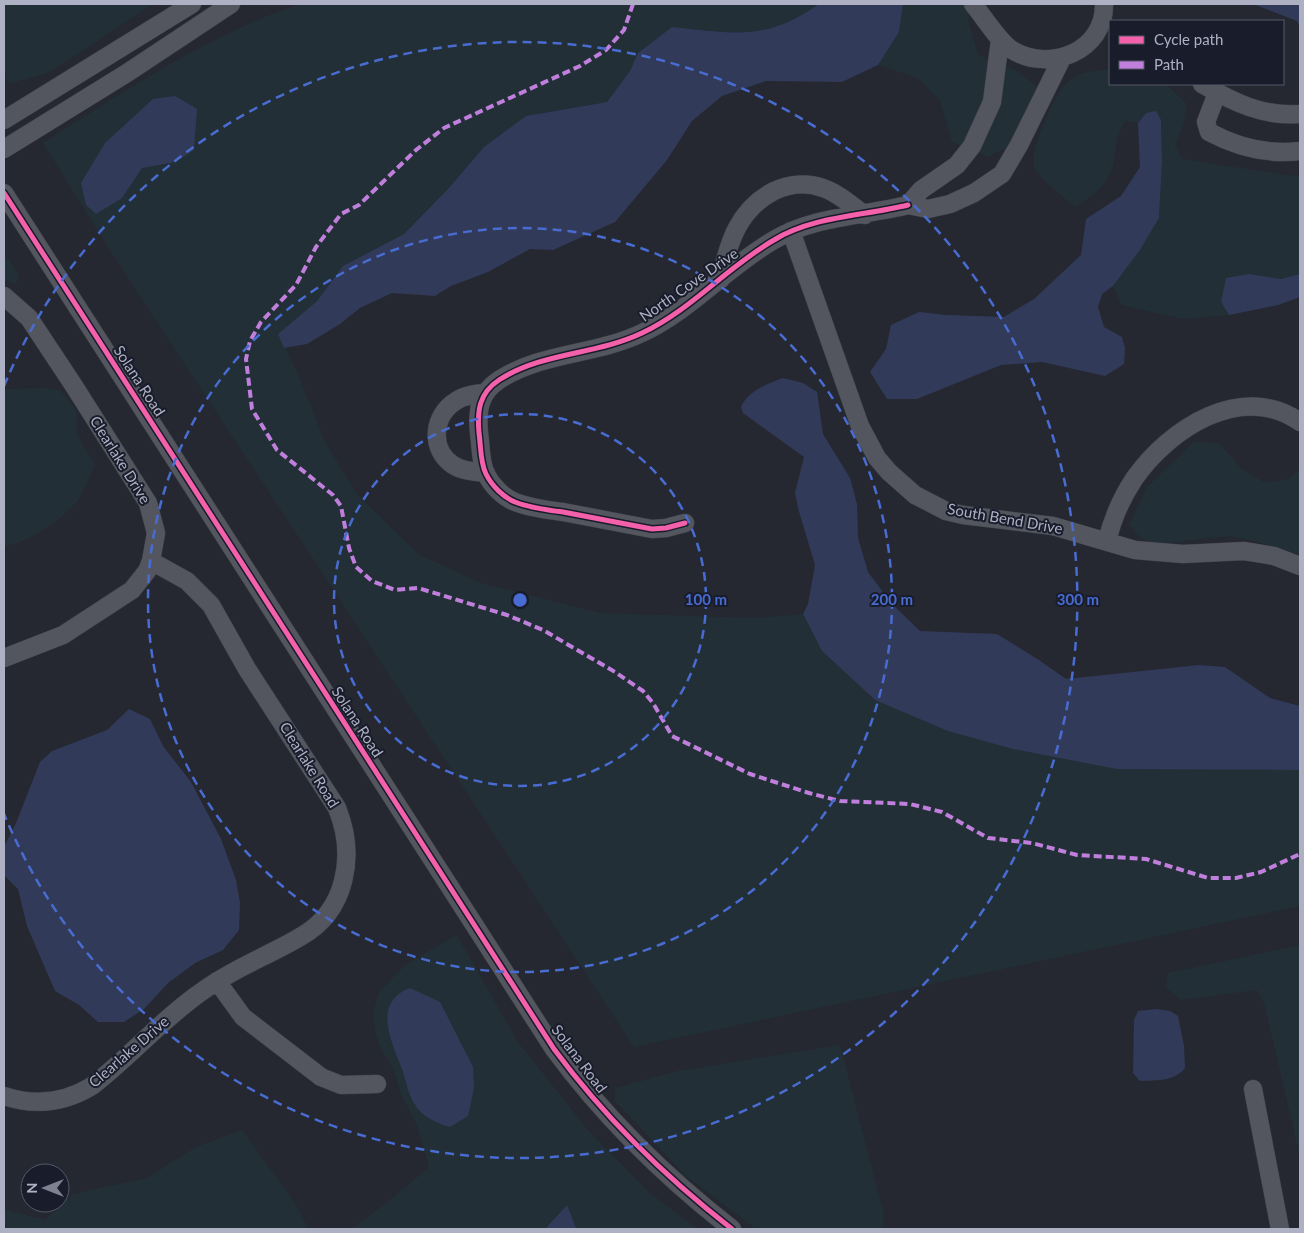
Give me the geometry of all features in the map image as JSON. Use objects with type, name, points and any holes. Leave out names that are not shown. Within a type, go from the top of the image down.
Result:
[{"type":"street","points":[[4,120],[192,4]]},
{"type":"street","points":[[4,149],[127,73],[231,4]]},
{"type":"street","points":[[973,4],[1013,51],[1029,58],[1051,60],[1062,58],[1104,35],[1104,4]]},
{"type":"street","points":[[908,205],[921,190],[957,165],[972,146],[992,102],[996,33],[987,4]]},
{"type":"street","points":[[114,51],[127,73]]},
{"type":"street","name":"North Cove Drive","points":[[486,473],[470,472],[454,466],[444,458],[438,448],[437,426],[448,406],[468,396],[485,393],[501,379],[526,366],[551,357],[617,342],[641,334],[664,321],[763,247],[791,230],[908,205],[928,208],[950,204],[974,193],[1002,174],[1019,146],[1062,58]]},
{"type":"street","points":[[1300,114],[1270,113],[1253,109],[1210,88],[1206,122],[1209,132],[1226,141],[1253,150],[1300,151]]},
{"type":"street","name":"North Cove Drive","points":[[721,279],[729,244],[744,214],[766,196],[781,188],[800,184],[822,188],[865,215]]},
{"type":"street","name":"Solana Road","points":[[4,193],[543,1034],[596,1104],[628,1139],[662,1171],[732,1229]]},
{"type":"street","name":"South Bend Drive","points":[[791,230],[860,426],[877,458],[902,485],[930,504],[955,513],[1053,526],[1107,542],[1158,554],[1244,551],[1274,556],[1300,566]]},
{"type":"street","name":"Clearlake Drive","points":[[4,296],[28,318],[148,503],[156,533],[151,561],[140,581],[122,598],[63,635],[4,658]]},
{"type":"street","points":[[485,393],[478,416],[482,463],[486,473],[504,495],[526,506],[652,528],[666,528],[685,523]]},
{"type":"street","points":[[1107,542],[1117,510],[1134,479],[1163,446],[1196,421],[1225,410],[1256,407],[1287,414],[1300,422]]},
{"type":"street","name":"Clearlake Road","points":[[151,561],[187,581],[211,604],[247,669],[337,808],[346,837],[348,851],[344,881],[338,896],[325,916],[301,937],[244,965],[217,981]]},
{"type":"street","points":[[217,981],[243,1017],[321,1077],[341,1084],[377,1084]]},
{"type":"street","name":"Clearlake Drive","points":[[4,1096],[22,1101],[43,1102],[64,1099],[83,1091],[100,1080],[183,1006],[217,981]]},
{"type":"street","points":[[1253,1089],[1280,1229]]},
{"type":"shaded area","points":[[4,4],[153,4],[50,72],[9,84],[4,75]]},
{"type":"shaded area","points":[[300,4],[819,4],[800,16],[765,30],[731,32],[672,27],[638,53],[630,71],[607,102],[526,116],[484,147],[448,189],[404,234],[343,266],[317,301],[278,334],[297,372],[325,442],[357,494],[418,554],[481,583],[600,613],[757,618],[803,614],[822,651],[875,700],[1216,769],[1300,770],[1300,906],[634,1047],[113,255],[43,143],[135,85],[201,48],[267,16]]},
{"type":"shaded area","points":[[903,4],[973,4],[968,20],[978,55],[1017,71],[1037,87],[1009,147],[987,157],[952,142],[940,101],[918,78],[878,65],[899,32]]},
{"type":"shaded area","points":[[1109,69],[1109,85],[1167,85],[1187,104],[1183,125],[1175,146],[1183,159],[1300,177],[1300,274],[1281,279],[1249,274],[1221,302],[1229,315],[1182,319],[1121,305],[1113,286],[1140,250],[1159,218],[1162,160],[1161,120],[1146,113],[1138,123],[1125,121],[1118,137],[1113,165],[1107,179],[1093,195],[1075,207],[1036,172],[1033,160],[1044,122],[1058,95],[1070,80],[1089,72]]},
{"type":"shaded area","points":[[4,254],[19,275],[16,284],[4,279]]},
{"type":"shaded area","points":[[47,388],[61,391],[76,410],[78,436],[95,465],[80,497],[66,513],[35,535],[4,546],[4,389]]},
{"type":"shaded area","points":[[1194,442],[1219,443],[1242,469],[1265,483],[1288,479],[1300,469],[1300,555],[1230,536],[1159,544],[1141,539],[1129,525],[1147,487]]},
{"type":"shaded area","points":[[457,935],[518,1042],[588,1130],[650,1193],[698,1229],[575,1229],[567,1205],[545,1229],[351,1229],[429,1167],[417,1125],[401,1095],[394,1070],[381,1049],[375,1031],[373,1013],[379,992],[405,965]],"holes":[[[387,1030],[433,1122],[415,1105]]]},
{"type":"shaded area","points":[[1300,945],[1300,1157],[1264,1003],[1257,990],[1181,1000],[1165,987],[1168,973]]},
{"type":"shaded area","points":[[840,1045],[883,1211],[883,1229],[756,1229],[685,1175],[614,1100],[615,1088],[677,1071]]},
{"type":"shaded area","points":[[242,1130],[295,1203],[309,1229],[4,1229],[4,1209],[45,1220],[53,1213],[70,1213],[70,1197],[73,1194],[147,1178],[196,1147]]},
{"type":"water","points":[[819,4],[903,4],[899,32],[878,65],[842,82],[766,81],[722,96],[692,121],[667,160],[615,222],[553,250],[530,249],[488,272],[451,286],[435,296],[392,293],[360,308],[340,324],[307,344],[284,348],[278,334],[317,301],[343,266],[404,234],[448,189],[484,147],[526,116],[607,102],[630,71],[638,53],[672,27],[731,32],[765,30],[800,16]]},
{"type":"water","points":[[1253,4],[1300,4],[1300,27],[1297,21]]},
{"type":"water","points":[[175,96],[197,109],[194,150],[175,162],[142,168],[122,198],[96,214],[86,205],[81,183],[105,143],[153,99]]},
{"type":"water","points":[[1156,111],[1161,120],[1162,160],[1159,218],[1140,250],[1113,286],[1102,294],[1098,307],[1104,327],[1122,337],[1125,348],[1124,364],[1105,376],[1042,362],[1001,365],[917,399],[887,399],[870,372],[886,349],[891,325],[919,312],[1004,317],[1034,299],[1081,255],[1086,219],[1121,196],[1140,167],[1138,123],[1146,113]]},
{"type":"water","points":[[1249,274],[1281,279],[1300,274],[1300,297],[1278,305],[1229,315],[1221,302],[1226,278]]},
{"type":"water","points":[[783,378],[803,383],[817,392],[823,434],[850,478],[857,504],[858,538],[868,572],[892,604],[920,631],[997,634],[1066,679],[1199,665],[1225,667],[1270,698],[1300,706],[1300,770],[1117,769],[1013,749],[948,731],[875,700],[822,651],[803,614],[808,604],[815,565],[795,493],[804,457],[743,413],[741,407],[753,392]]},
{"type":"water","points":[[129,709],[150,719],[163,746],[191,782],[221,839],[236,880],[240,903],[239,930],[223,950],[195,963],[168,983],[144,1009],[124,1022],[98,1022],[79,1005],[55,991],[27,926],[18,889],[4,875],[4,847],[16,823],[40,762],[52,751],[107,730]]},
{"type":"water","points":[[410,988],[440,1002],[473,1067],[474,1088],[468,1116],[450,1127],[430,1119],[415,1105],[390,1037],[388,1014],[391,1003],[398,995]]},
{"type":"water","points":[[1157,1009],[1170,1011],[1178,1016],[1184,1046],[1185,1068],[1181,1073],[1170,1078],[1140,1081],[1133,1073],[1134,1020],[1138,1011]]},
{"type":"water","points":[[567,1205],[576,1228],[545,1229]]},
{"type":"marked path","points":[[633,4],[624,30],[606,50],[580,66],[444,128],[416,150],[359,205],[341,214],[316,247],[296,285],[261,322],[250,341],[246,359],[252,409],[277,450],[333,495],[341,506],[349,548],[356,567],[372,581],[395,590],[418,588],[507,615],[543,630],[615,672],[643,691],[653,703],[672,736],[750,774],[809,793],[840,801],[910,804],[942,812],[988,838],[1032,843],[1077,855],[1146,859],[1208,878],[1236,878],[1261,872],[1300,854]]},
{"type":"cycle path","points":[[4,193],[554,1049],[594,1099],[637,1145],[659,1167],[732,1229]]},
{"type":"cycle path","points":[[685,523],[666,528],[652,529],[533,507],[515,502],[506,497],[498,491],[484,469],[478,417],[483,397],[492,385],[516,371],[533,364],[606,346],[642,333],[660,324],[693,301],[740,263],[789,232],[822,221],[908,205]]}]
